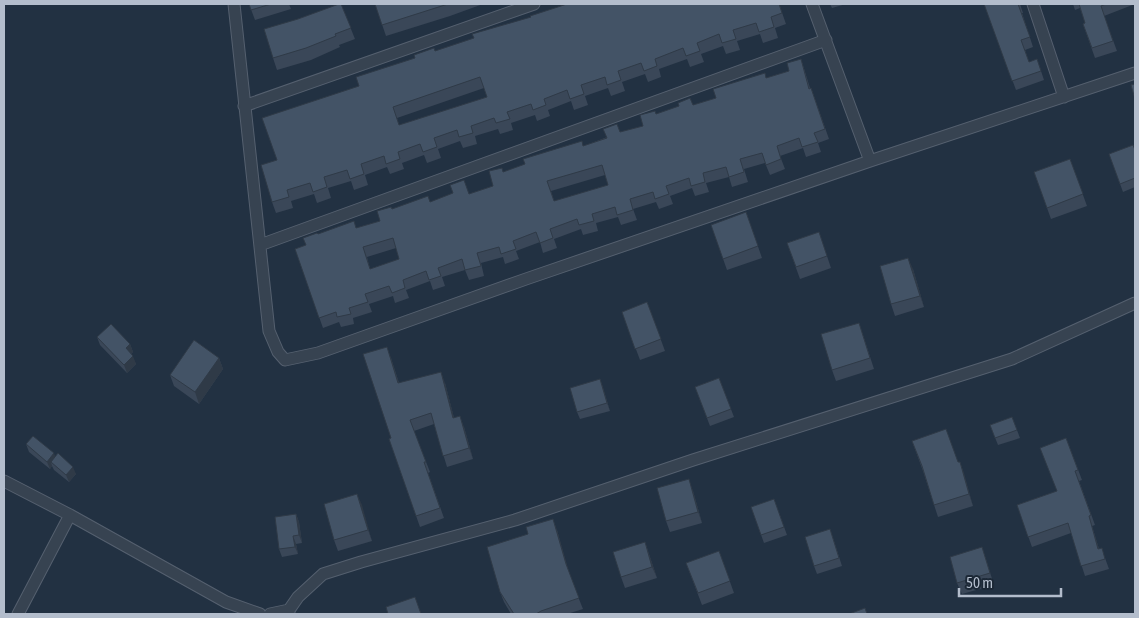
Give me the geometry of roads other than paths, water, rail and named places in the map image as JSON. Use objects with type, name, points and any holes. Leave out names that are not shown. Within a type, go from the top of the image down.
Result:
[{"type":"street","points":[[234,4],[270,331],[278,352],[285,360],[318,354],[526,279],[870,161],[1135,73]]},
{"type":"street","points":[[244,106],[534,4]]},
{"type":"street","points":[[812,4],[870,161]]},
{"type":"street","points":[[1033,4],[1064,97]]},
{"type":"street","points":[[260,245],[826,40]]},
{"type":"street","points":[[270,614],[289,612],[298,596],[323,574],[515,520],[693,460],[1012,359],[1135,303]]},
{"type":"street","points":[[4,481],[70,515],[226,602],[260,614]]},
{"type":"street","points":[[18,614],[70,515]]}]
